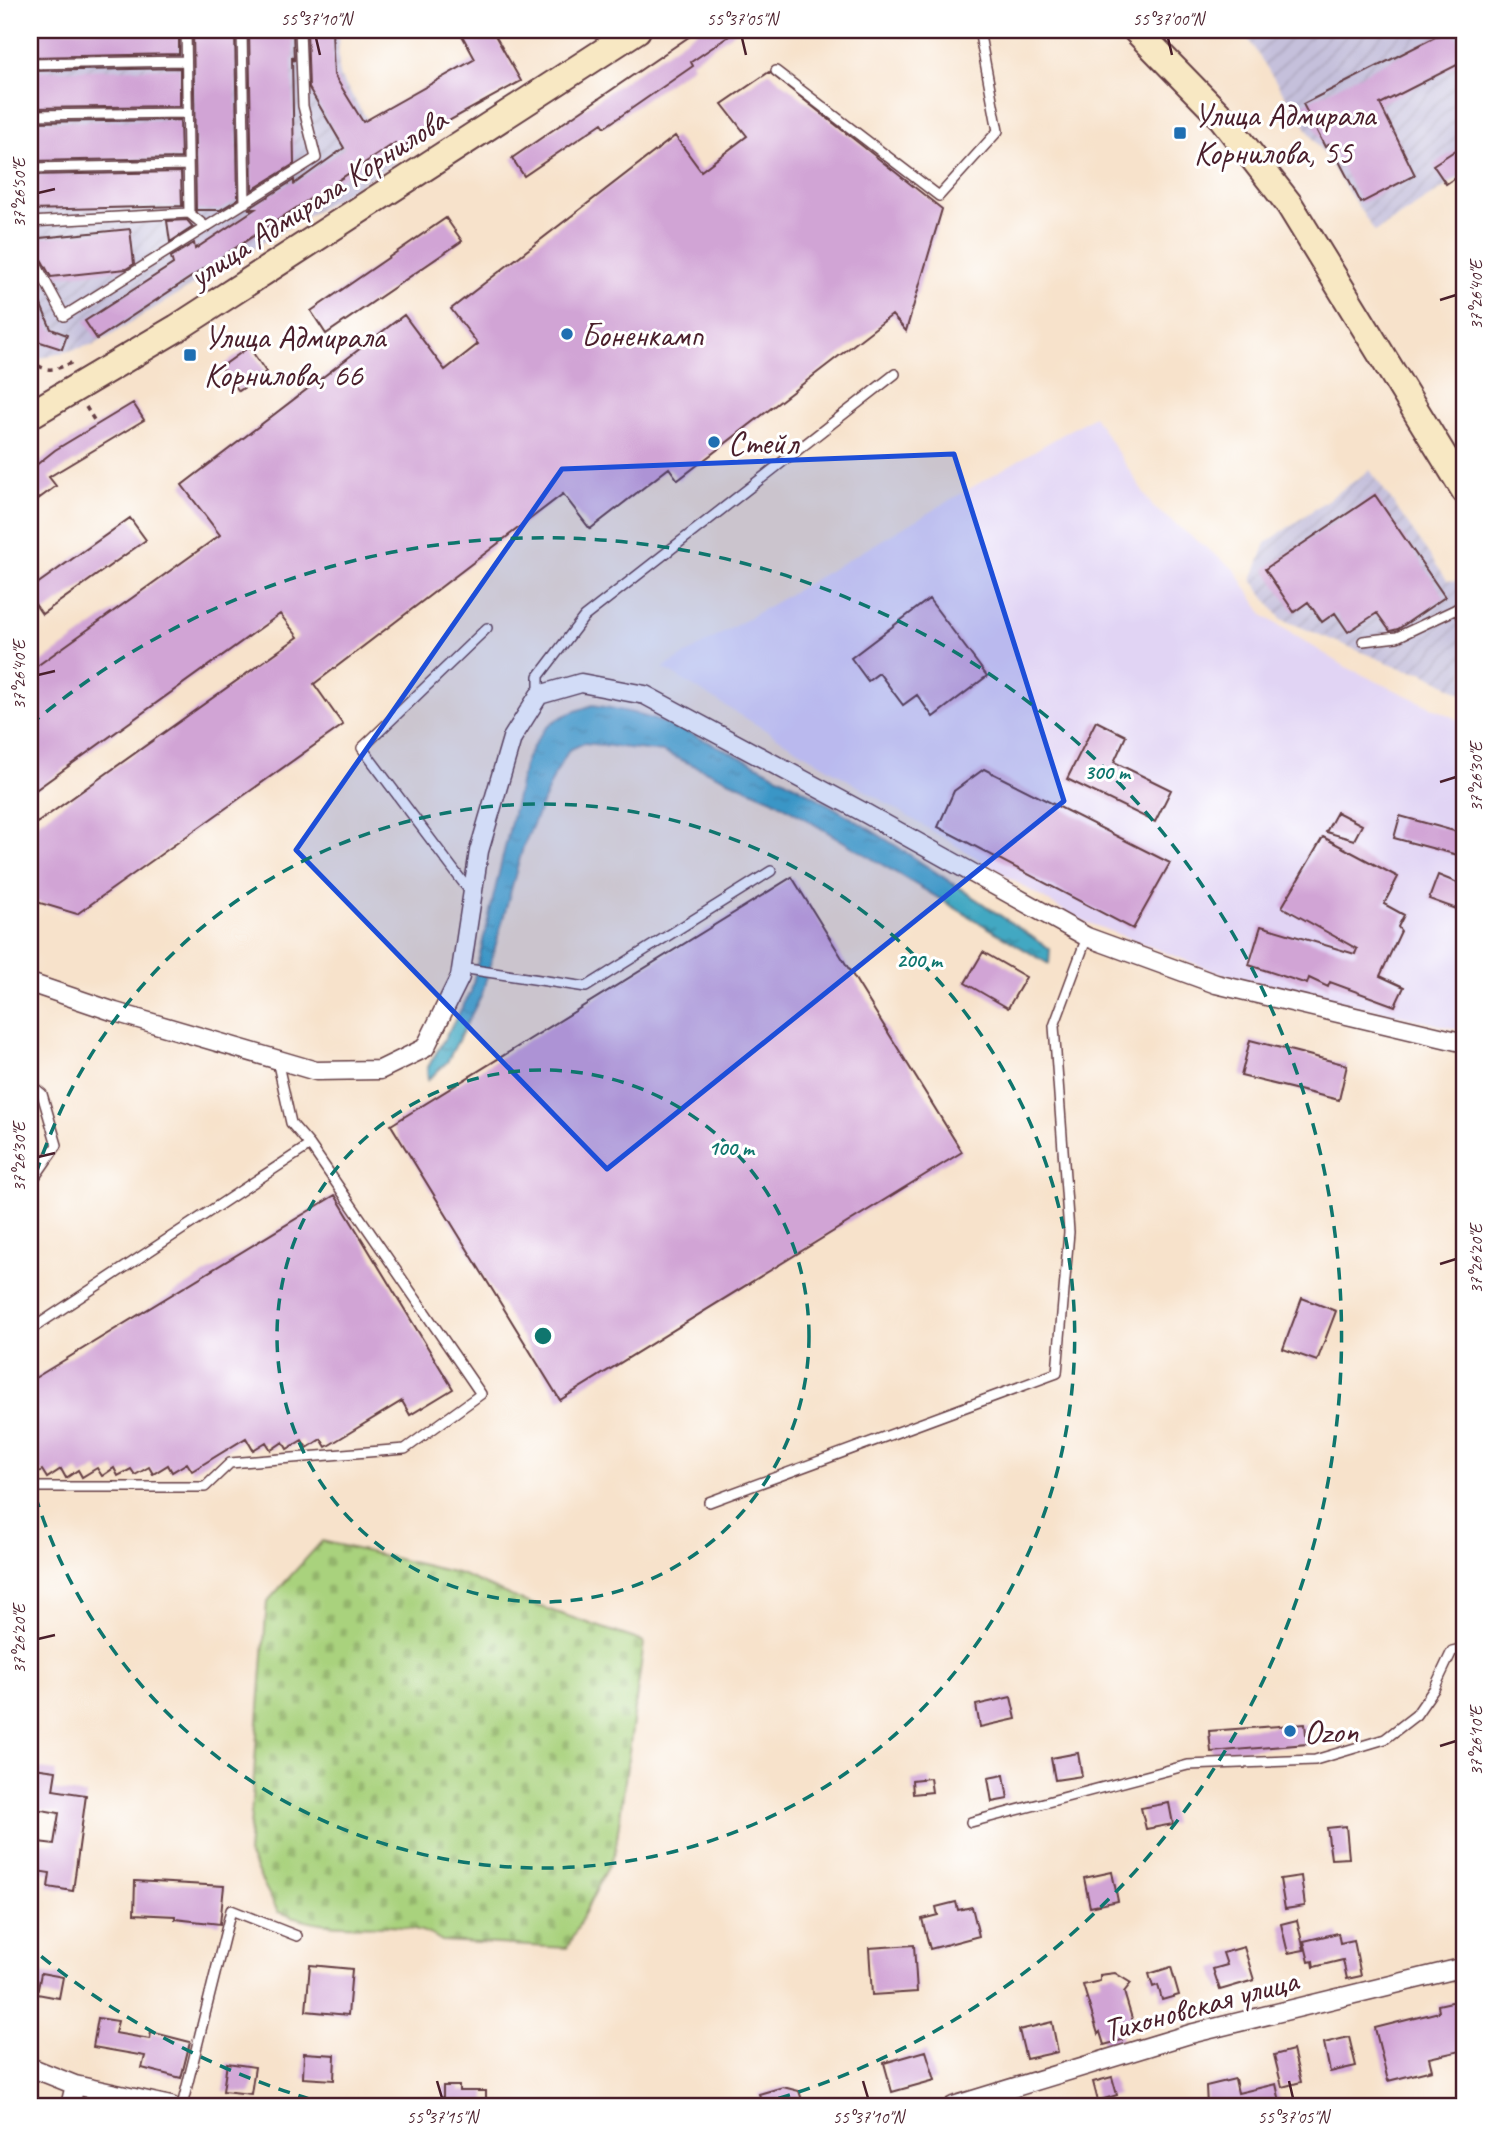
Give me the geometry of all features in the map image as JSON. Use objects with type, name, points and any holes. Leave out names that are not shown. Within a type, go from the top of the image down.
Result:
[{"type":"main road","name":"улица Адмирала Корнилова","points":[[30,415],[177,328],[637,30]]},
{"type":"main road","points":[[1136,30],[1222,118],[1289,204],[1465,491]]},
{"type":"street","points":[[30,982],[115,1013],[316,1071],[380,1070],[425,1048],[461,968],[474,897],[479,850],[512,738],[539,695],[581,683],[645,695],[1087,937],[1216,984],[1465,1043]]},
{"type":"street","name":"Тихоновская улица","points":[[953,2106],[1190,2034],[1465,1967]]},
{"type":"street","points":[[30,2067],[75,2085],[171,2106]]},
{"type":"street","points":[[70,2106],[75,2085]]},
{"type":"lane","points":[[186,30],[188,213]]},
{"type":"lane","points":[[242,30],[245,203]]},
{"type":"lane","points":[[30,253],[64,316],[316,158],[303,106],[300,30]]},
{"type":"lane","points":[[776,71],[939,196],[998,131],[979,30]]},
{"type":"lane","points":[[30,64],[183,61]]},
{"type":"lane","points":[[30,115],[187,113]]},
{"type":"lane","points":[[30,168],[188,165]]},
{"type":"lane","points":[[30,222],[188,213],[206,227]]},
{"type":"lane","points":[[539,695],[538,676],[584,617],[895,374]]},
{"type":"lane","points":[[1363,641],[1397,637],[1461,607],[1465,620]]},
{"type":"lane","points":[[474,897],[362,748],[486,628]]},
{"type":"lane","points":[[461,968],[586,987],[771,871]]},
{"type":"lane","points":[[709,1502],[1057,1373],[1069,1231],[1054,1026],[1087,937]]},
{"type":"lane","points":[[30,1487],[205,1487],[230,1463],[405,1449],[481,1394],[310,1145],[292,1124],[277,1060]]},
{"type":"lane","points":[[30,1084],[42,1094],[57,1145],[30,1184]]},
{"type":"lane","points":[[30,1331],[310,1145]]},
{"type":"lane","points":[[971,1822],[1188,1765],[1315,1760],[1385,1739],[1416,1715],[1434,1689],[1452,1651],[1465,1648]]},
{"type":"lane","points":[[182,2106],[230,1910],[297,1936]]},
{"type":"path","points":[[30,360],[42,370],[55,370],[75,361]]},
{"type":"path","points":[[30,370],[37,366]]},
{"type":"highlighted area","points":[[954,454],[1064,801],[607,1169],[296,850],[562,469]]},
{"type":"shaded area","points":[[30,30],[338,30],[339,75],[395,163],[95,344],[38,359],[30,347]]},
{"type":"shaded area","points":[[1242,30],[1465,30],[1465,174],[1375,232]]},
{"type":"shaded area","points":[[1094,416],[1153,507],[1235,570],[1264,616],[1346,667],[1465,723],[1465,1031],[1221,974],[1076,918],[663,668]]},
{"type":"shaded area","points":[[1370,470],[1447,580],[1465,582],[1465,695],[1422,672],[1403,669],[1281,619],[1252,580],[1266,543]]},
{"type":"green space","points":[[322,1541],[461,1574],[520,1600],[644,1642],[615,1853],[567,1948],[442,1941],[414,1929],[335,1925],[278,1912],[248,1854],[267,1602]]},
{"type":"water","points":[[593,705],[634,713],[691,734],[747,760],[826,803],[902,850],[1050,949],[1049,964],[772,799],[663,752],[584,743],[569,750],[555,774],[523,847],[482,994],[447,1062],[428,1080],[427,1069],[471,992],[525,762],[538,738],[551,724],[567,714]]},
{"type":"building","points":[[30,30],[179,30],[179,54],[30,57]]},
{"type":"building","points":[[193,30],[235,30],[238,199],[220,210],[196,210]]},
{"type":"building","points":[[249,30],[293,30],[294,61],[292,57],[294,164],[252,190]]},
{"type":"building","points":[[307,30],[332,30],[334,75],[363,122],[475,59],[459,30],[492,30],[521,81],[398,149],[395,143],[97,339],[85,321],[173,264],[171,257],[194,243],[195,249],[255,209],[248,209],[294,180],[294,184],[344,148],[309,88]]},
{"type":"building","points":[[699,30],[738,30],[691,62],[693,66],[605,127],[602,123],[524,176],[512,158]]},
{"type":"building","points":[[1453,30],[1465,53],[1465,61],[1380,104],[1415,175],[1361,203],[1330,144],[1325,147],[1303,104]]},
{"type":"building","points":[[180,68],[180,106],[30,108],[30,71]]},
{"type":"building","points":[[769,72],[942,209],[906,331],[892,315],[678,480],[669,468],[590,529],[563,494],[314,684],[343,725],[77,914],[30,900],[30,828],[298,637],[280,614],[30,794],[30,671],[220,535],[182,485],[404,315],[445,370],[478,344],[451,309],[675,136],[701,171],[747,136],[722,104]]},
{"type":"building","points":[[180,120],[181,158],[30,161],[30,122]]},
{"type":"building","points":[[1465,144],[1465,171],[1446,184],[1433,165]]},
{"type":"building","points":[[181,172],[182,206],[30,210],[30,175]]},
{"type":"building","points":[[446,218],[462,241],[326,334],[311,311]]},
{"type":"building","points":[[187,220],[193,227],[170,242],[167,221]]},
{"type":"building","points":[[130,229],[134,264],[126,269],[51,277],[36,250],[30,246],[30,239]]},
{"type":"building","points":[[30,279],[51,329],[67,335],[62,349],[34,340],[30,329]]},
{"type":"building","points":[[249,347],[266,372],[239,391],[221,367]]},
{"type":"building","points":[[133,403],[144,420],[49,477],[56,486],[30,505],[30,470],[55,450]]},
{"type":"building","points":[[1375,495],[1445,597],[1398,629],[1390,631],[1377,613],[1348,632],[1335,613],[1322,622],[1308,602],[1294,612],[1265,569]]},
{"type":"building","points":[[130,518],[146,540],[42,614],[30,597],[30,589]]},
{"type":"building","points":[[929,599],[987,676],[933,717],[917,695],[903,705],[879,673],[868,681],[851,658]]},
{"type":"building","points":[[1096,721],[1126,736],[1114,762],[1171,790],[1155,822],[1067,779]]},
{"type":"building","points":[[984,769],[1170,863],[1133,929],[938,827],[954,791]]},
{"type":"building","points":[[1337,812],[1362,825],[1354,840],[1326,832]]},
{"type":"building","points":[[1400,816],[1465,834],[1465,857],[1394,838]]},
{"type":"building","points":[[1323,837],[1398,877],[1384,904],[1404,915],[1398,927],[1401,931],[1380,976],[1404,987],[1395,1006],[1330,982],[1328,987],[1309,978],[1307,984],[1249,965],[1261,926],[1355,954],[1357,949],[1282,907]]},
{"type":"building","points":[[1438,875],[1465,886],[1465,912],[1429,899]]},
{"type":"building","points":[[792,877],[962,1152],[560,1400],[391,1125]]},
{"type":"building","points":[[983,952],[1026,977],[1008,1008],[965,983]]},
{"type":"building","points":[[1250,1040],[1347,1065],[1339,1100],[1241,1076]]},
{"type":"building","points":[[335,1195],[453,1389],[410,1415],[402,1401],[326,1447],[321,1439],[307,1448],[302,1440],[287,1449],[283,1442],[271,1450],[266,1442],[253,1450],[246,1438],[192,1471],[187,1463],[172,1472],[168,1465],[153,1474],[149,1467],[135,1475],[131,1469],[118,1476],[114,1468],[102,1476],[97,1468],[82,1477],[78,1470],[66,1478],[61,1469],[47,1478],[42,1470],[30,1477],[30,1381]]},
{"type":"building","points":[[1302,1298],[1336,1311],[1317,1361],[1283,1349]]},
{"type":"building","points":[[1011,1697],[1016,1719],[980,1727],[976,1705]]},
{"type":"building","points":[[1305,1724],[1307,1744],[1211,1752],[1209,1731]]},
{"type":"building","points":[[1078,1753],[1082,1776],[1055,1780],[1051,1758]]},
{"type":"building","points":[[34,1768],[56,1771],[53,1790],[86,1795],[73,1891],[48,1887],[50,1873],[30,1870],[30,1841],[54,1844],[59,1813],[30,1808]]},
{"type":"building","points":[[1004,1775],[1008,1799],[992,1802],[988,1778]]},
{"type":"building","points":[[930,1778],[932,1792],[913,1794],[912,1780]]},
{"type":"building","points":[[1169,1803],[1173,1824],[1146,1829],[1141,1808]]},
{"type":"building","points":[[1346,1826],[1349,1858],[1331,1859],[1327,1828]]},
{"type":"building","points":[[1112,1872],[1118,1901],[1090,1907],[1084,1878]]},
{"type":"building","points":[[1301,1876],[1305,1906],[1285,1909],[1280,1879]]},
{"type":"building","points":[[135,1881],[224,1886],[220,1924],[175,1919],[175,1916],[134,1914]]},
{"type":"building","points":[[956,1902],[958,1910],[972,1907],[979,1936],[930,1949],[922,1919],[938,1915],[936,1907]]},
{"type":"building","points":[[1297,1920],[1304,1950],[1288,1953],[1281,1924]]},
{"type":"building","points":[[1338,1933],[1340,1943],[1354,1940],[1361,1976],[1347,1979],[1343,1960],[1314,1967],[1313,1961],[1309,1962],[1304,1941]]},
{"type":"building","points":[[914,1945],[917,1992],[872,1995],[869,1948]]},
{"type":"building","points":[[1244,1947],[1254,1980],[1220,1990],[1213,1969],[1227,1965],[1223,1953]]},
{"type":"building","points":[[310,1965],[352,1969],[348,2015],[306,2011]]},
{"type":"building","points":[[1171,1967],[1179,1995],[1162,2000],[1158,1985],[1153,1987],[1149,1974]]},
{"type":"building","points":[[41,1973],[63,1977],[59,1998],[37,1994]]},
{"type":"building","points":[[1115,1973],[1131,1983],[1124,1992],[1133,2022],[1119,2027],[1122,2040],[1104,2045],[1083,1985],[1100,1981],[1100,1975]]},
{"type":"building","points":[[1465,1999],[1465,2050],[1429,2058],[1432,2070],[1388,2081],[1375,2028],[1439,2012],[1438,2005]]},
{"type":"building","points":[[98,2018],[118,2021],[115,2033],[150,2039],[151,2032],[190,2042],[181,2078],[142,2068],[145,2056],[93,2047]]},
{"type":"building","points":[[1052,2022],[1058,2052],[1026,2059],[1019,2030]]},
{"type":"building","points":[[1349,2037],[1356,2066],[1330,2072],[1324,2043]]},
{"type":"building","points":[[1293,2050],[1301,2082],[1282,2087],[1274,2055]]},
{"type":"building","points":[[926,2051],[935,2080],[892,2092],[884,2063]]},
{"type":"building","points":[[304,2053],[335,2055],[334,2080],[303,2078]]},
{"type":"building","points":[[227,2063],[255,2067],[251,2094],[223,2091]]},
{"type":"building","points":[[1112,2077],[1117,2095],[1098,2101],[1093,2082]]},
{"type":"building","points":[[1235,2079],[1238,2093],[1276,2084],[1281,2106],[1207,2106],[1206,2086]]},
{"type":"building","points":[[443,2086],[459,2086],[459,2091],[486,2091],[486,2106],[443,2106]]},
{"type":"building","points":[[783,2087],[799,2091],[804,2106],[763,2106],[759,2094]]},
{"type":"place","name":"Улица Адмирала Корнилова, 55","points":[[1180,133]]},
{"type":"place","name":"Боненкамп","points":[[567,334]]},
{"type":"place","name":"Улица Адмирала Корнилова, 66","points":[[190,355]]},
{"type":"place","name":"Стейл","points":[[714,442]]},
{"type":"place","name":"Ozon","points":[[1290,1731]]}]
